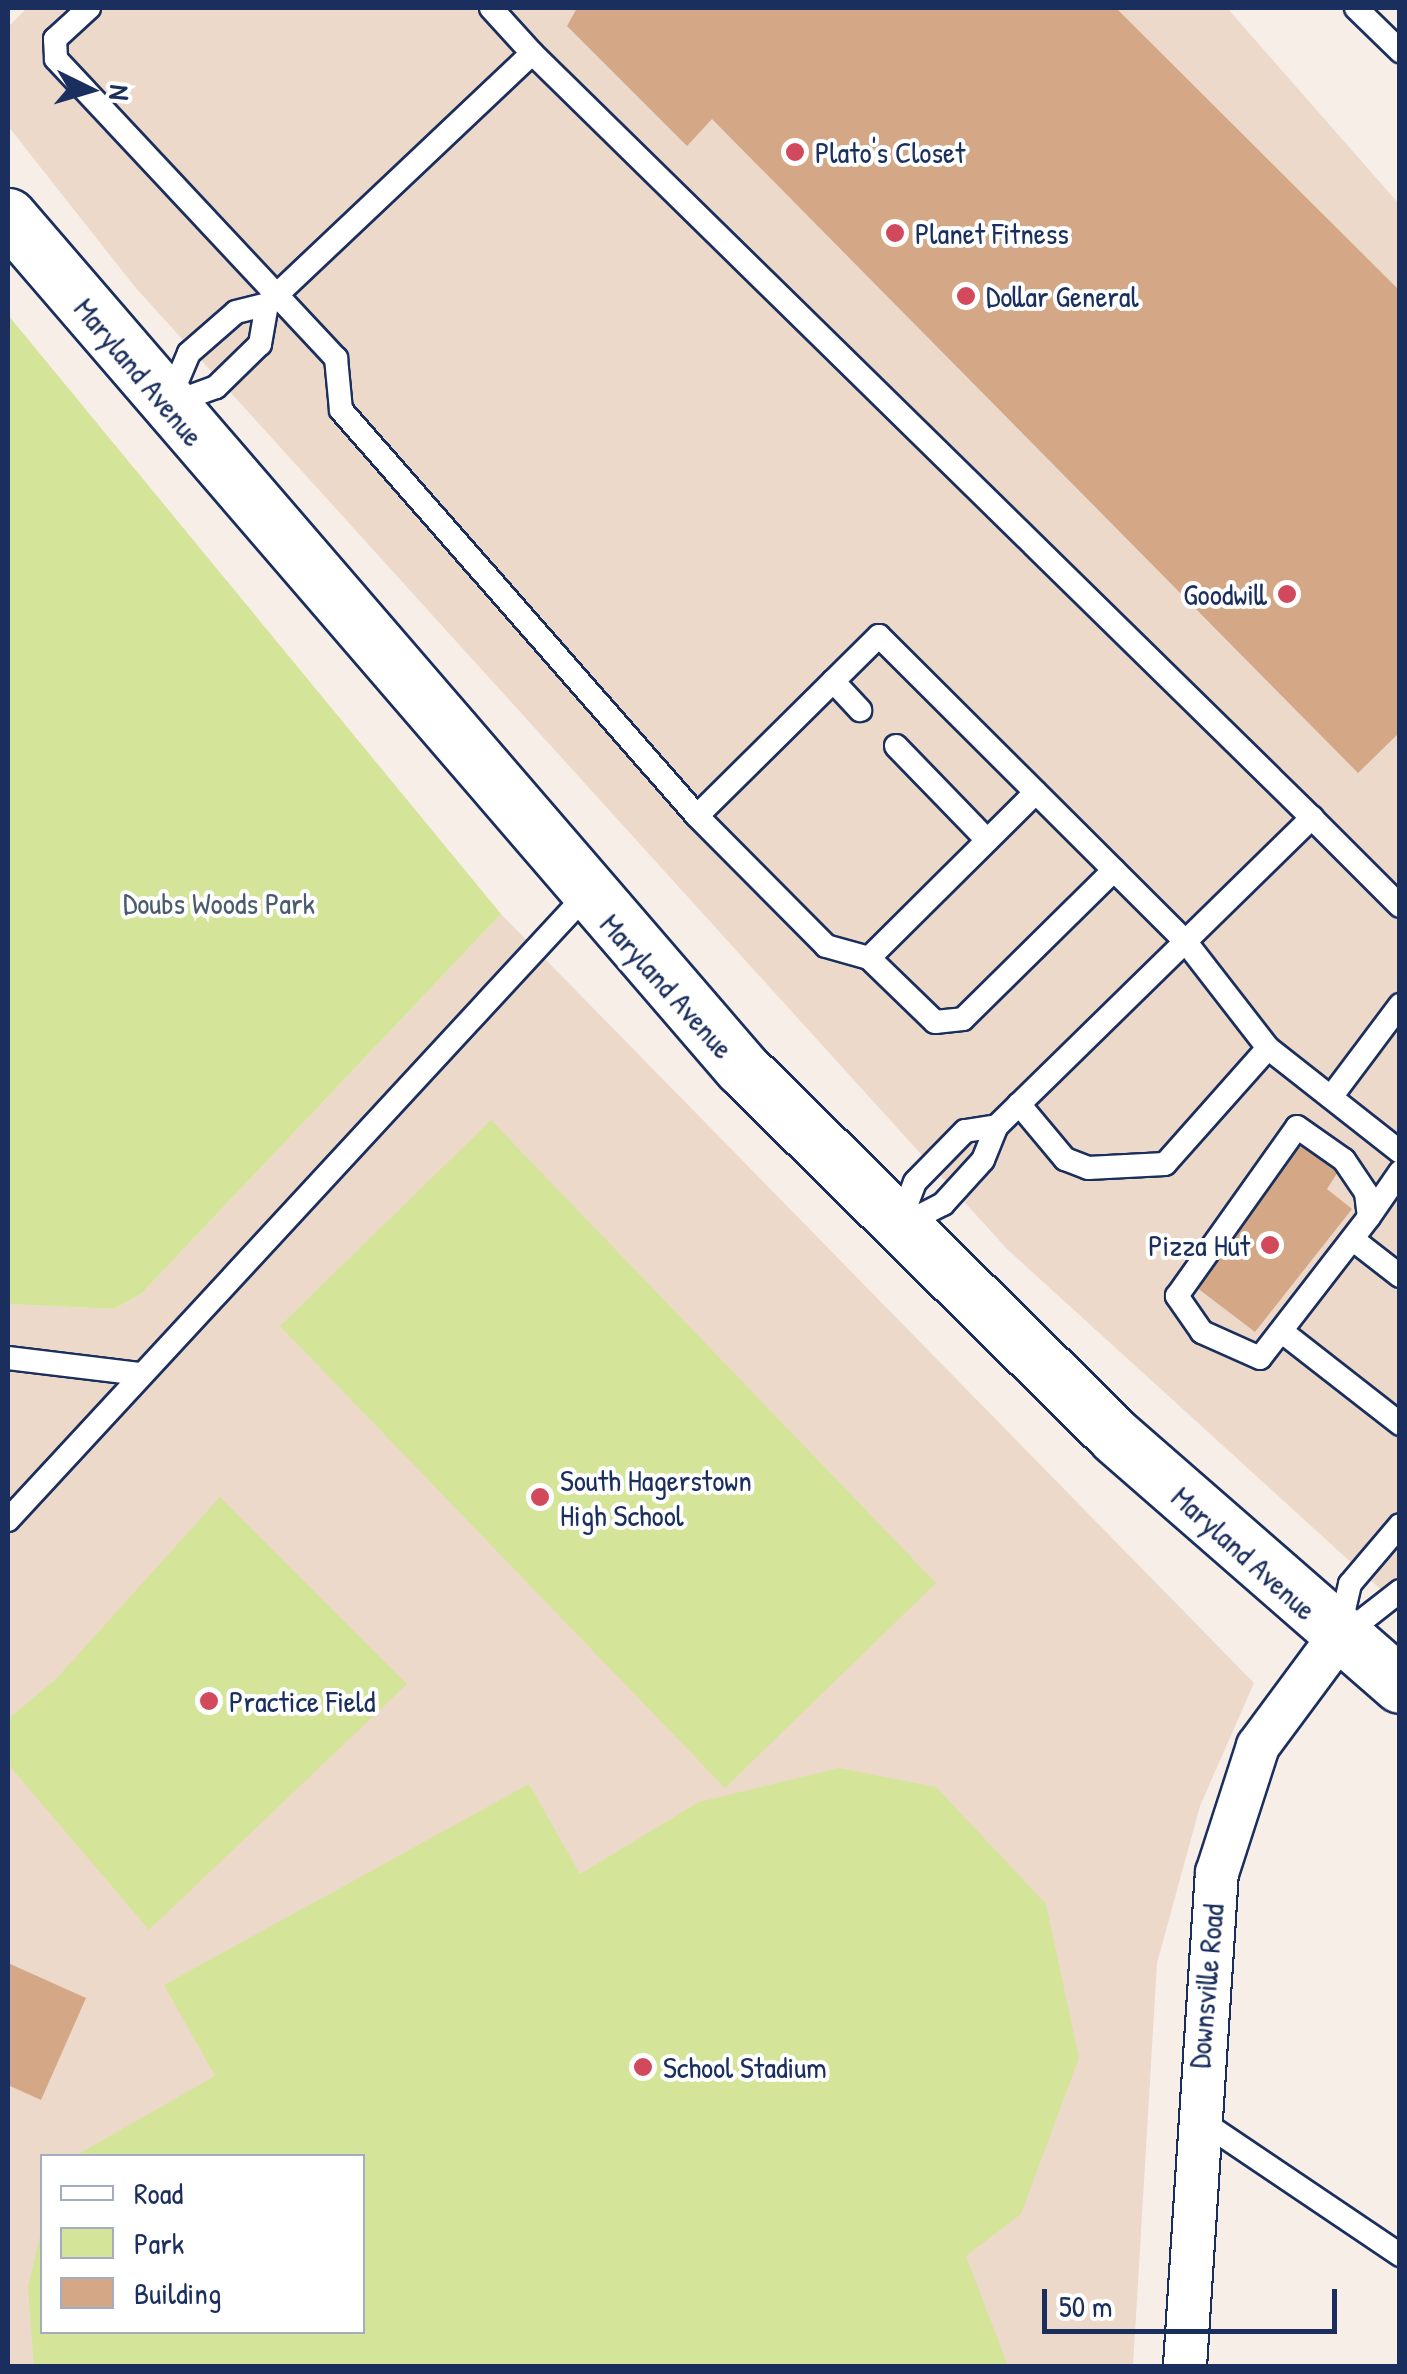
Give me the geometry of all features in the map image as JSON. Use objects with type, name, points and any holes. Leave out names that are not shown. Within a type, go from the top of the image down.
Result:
[{"type":"main road","name":"Maryland Avenue","points":[[8,216],[585,896],[898,1226],[1338,1638],[1400,1684]]},
{"type":"street","name":"Downsville Road","points":[[1185,2366],[1205,1943],[1235,1801],[1258,1746],[1338,1638]]},
{"type":"lane","points":[[88,8],[56,39],[56,59],[272,299],[336,358],[340,410],[696,816],[826,946],[869,958],[935,1022],[963,1019],[1114,870]]},
{"type":"lane","points":[[492,8],[532,53],[1400,906]]},
{"type":"lane","points":[[1356,8],[1400,52]]},
{"type":"lane","points":[[167,405],[189,353],[236,312],[272,299],[532,53]]},
{"type":"lane","points":[[167,405],[216,387],[260,344],[272,299]]},
{"type":"lane","points":[[696,816],[879,636],[1185,941],[1268,1048],[1400,1152]]},
{"type":"lane","points":[[833,681],[860,710]]},
{"type":"lane","points":[[896,746],[987,840]]},
{"type":"lane","points":[[869,958],[1036,792]]},
{"type":"lane","points":[[898,1226],[943,1204],[983,1160],[997,1126],[1018,1104],[1312,818]]},
{"type":"lane","points":[[8,1520],[585,896]]},
{"type":"lane","points":[[1331,1098],[1400,1004]]},
{"type":"lane","points":[[1018,1104],[1065,1159],[1088,1168],[1165,1164],[1268,1048]]},
{"type":"lane","points":[[898,1226],[915,1182],[965,1131],[997,1126]]},
{"type":"lane","points":[[1368,1216],[1344,1160],[1297,1127],[1183,1278],[1182,1313],[1235,1352],[1260,1358],[1285,1334],[1355,1242],[1368,1216],[1400,1172]]},
{"type":"lane","points":[[1355,1242],[1400,1276]]},
{"type":"lane","points":[[1285,1334],[1400,1424]]},
{"type":"lane","points":[[8,1358],[141,1374]]},
{"type":"lane","points":[[1338,1638],[1350,1584],[1400,1525]]},
{"type":"lane","points":[[1338,1638],[1400,1591]]},
{"type":"lane","points":[[1197,2118],[1400,2256]]},
{"type":"shaded area","points":[[27,8],[1227,8],[1399,204],[1399,1606],[1007,1249],[135,287],[8,126],[8,27]]},
{"type":"shaded area","name":"South Hagerstown High School","points":[[501,914],[1254,1683],[1200,1806],[1157,1963],[1133,2366],[8,2366],[8,1304],[114,1309],[141,1294]]},
{"type":"green space","name":"Doubs Woods Park","points":[[8,315],[501,914],[141,1294],[114,1309],[8,1304]]},
{"type":"green space","points":[[491,1120],[936,1583],[725,1788],[280,1326]]},
{"type":"green space","name":"Practice Field","points":[[220,1497],[407,1684],[149,1930],[8,1764],[8,1719],[56,1679]]},
{"type":"green space","name":"School Stadium","points":[[839,1768],[936,1787],[1046,1904],[1079,2058],[1021,2214],[966,2256],[1008,2366],[34,2366],[28,2287],[40,2236],[40,2334],[365,2334],[365,2154],[78,2154],[215,2076],[164,1985],[529,1784],[580,1874],[699,1802]]},
{"type":"building","points":[[577,8],[1116,8],[1400,291],[1400,732],[1358,773],[712,119],[687,146],[567,26]]},
{"type":"building","name":"Pizza Hut","points":[[1300,1133],[1341,1167],[1327,1189],[1352,1209],[1255,1332],[1188,1281]]},
{"type":"building","points":[[8,1963],[86,1998],[41,2100],[8,2085]]},
{"type":"place","name":"Plato's Closet","points":[[795,152]]},
{"type":"place","name":"Planet Fitness","points":[[895,233]]},
{"type":"place","name":"Dollar General","points":[[966,296]]},
{"type":"place","name":"Goodwill","points":[[1287,594]]},
{"type":"place","name":"Pizza Hut","points":[[1270,1245]]},
{"type":"place","name":"South Hagerstown High School","points":[[540,1497]]},
{"type":"place","name":"Practice Field","points":[[209,1701]]},
{"type":"place","name":"School Stadium","points":[[643,2067]]}]
